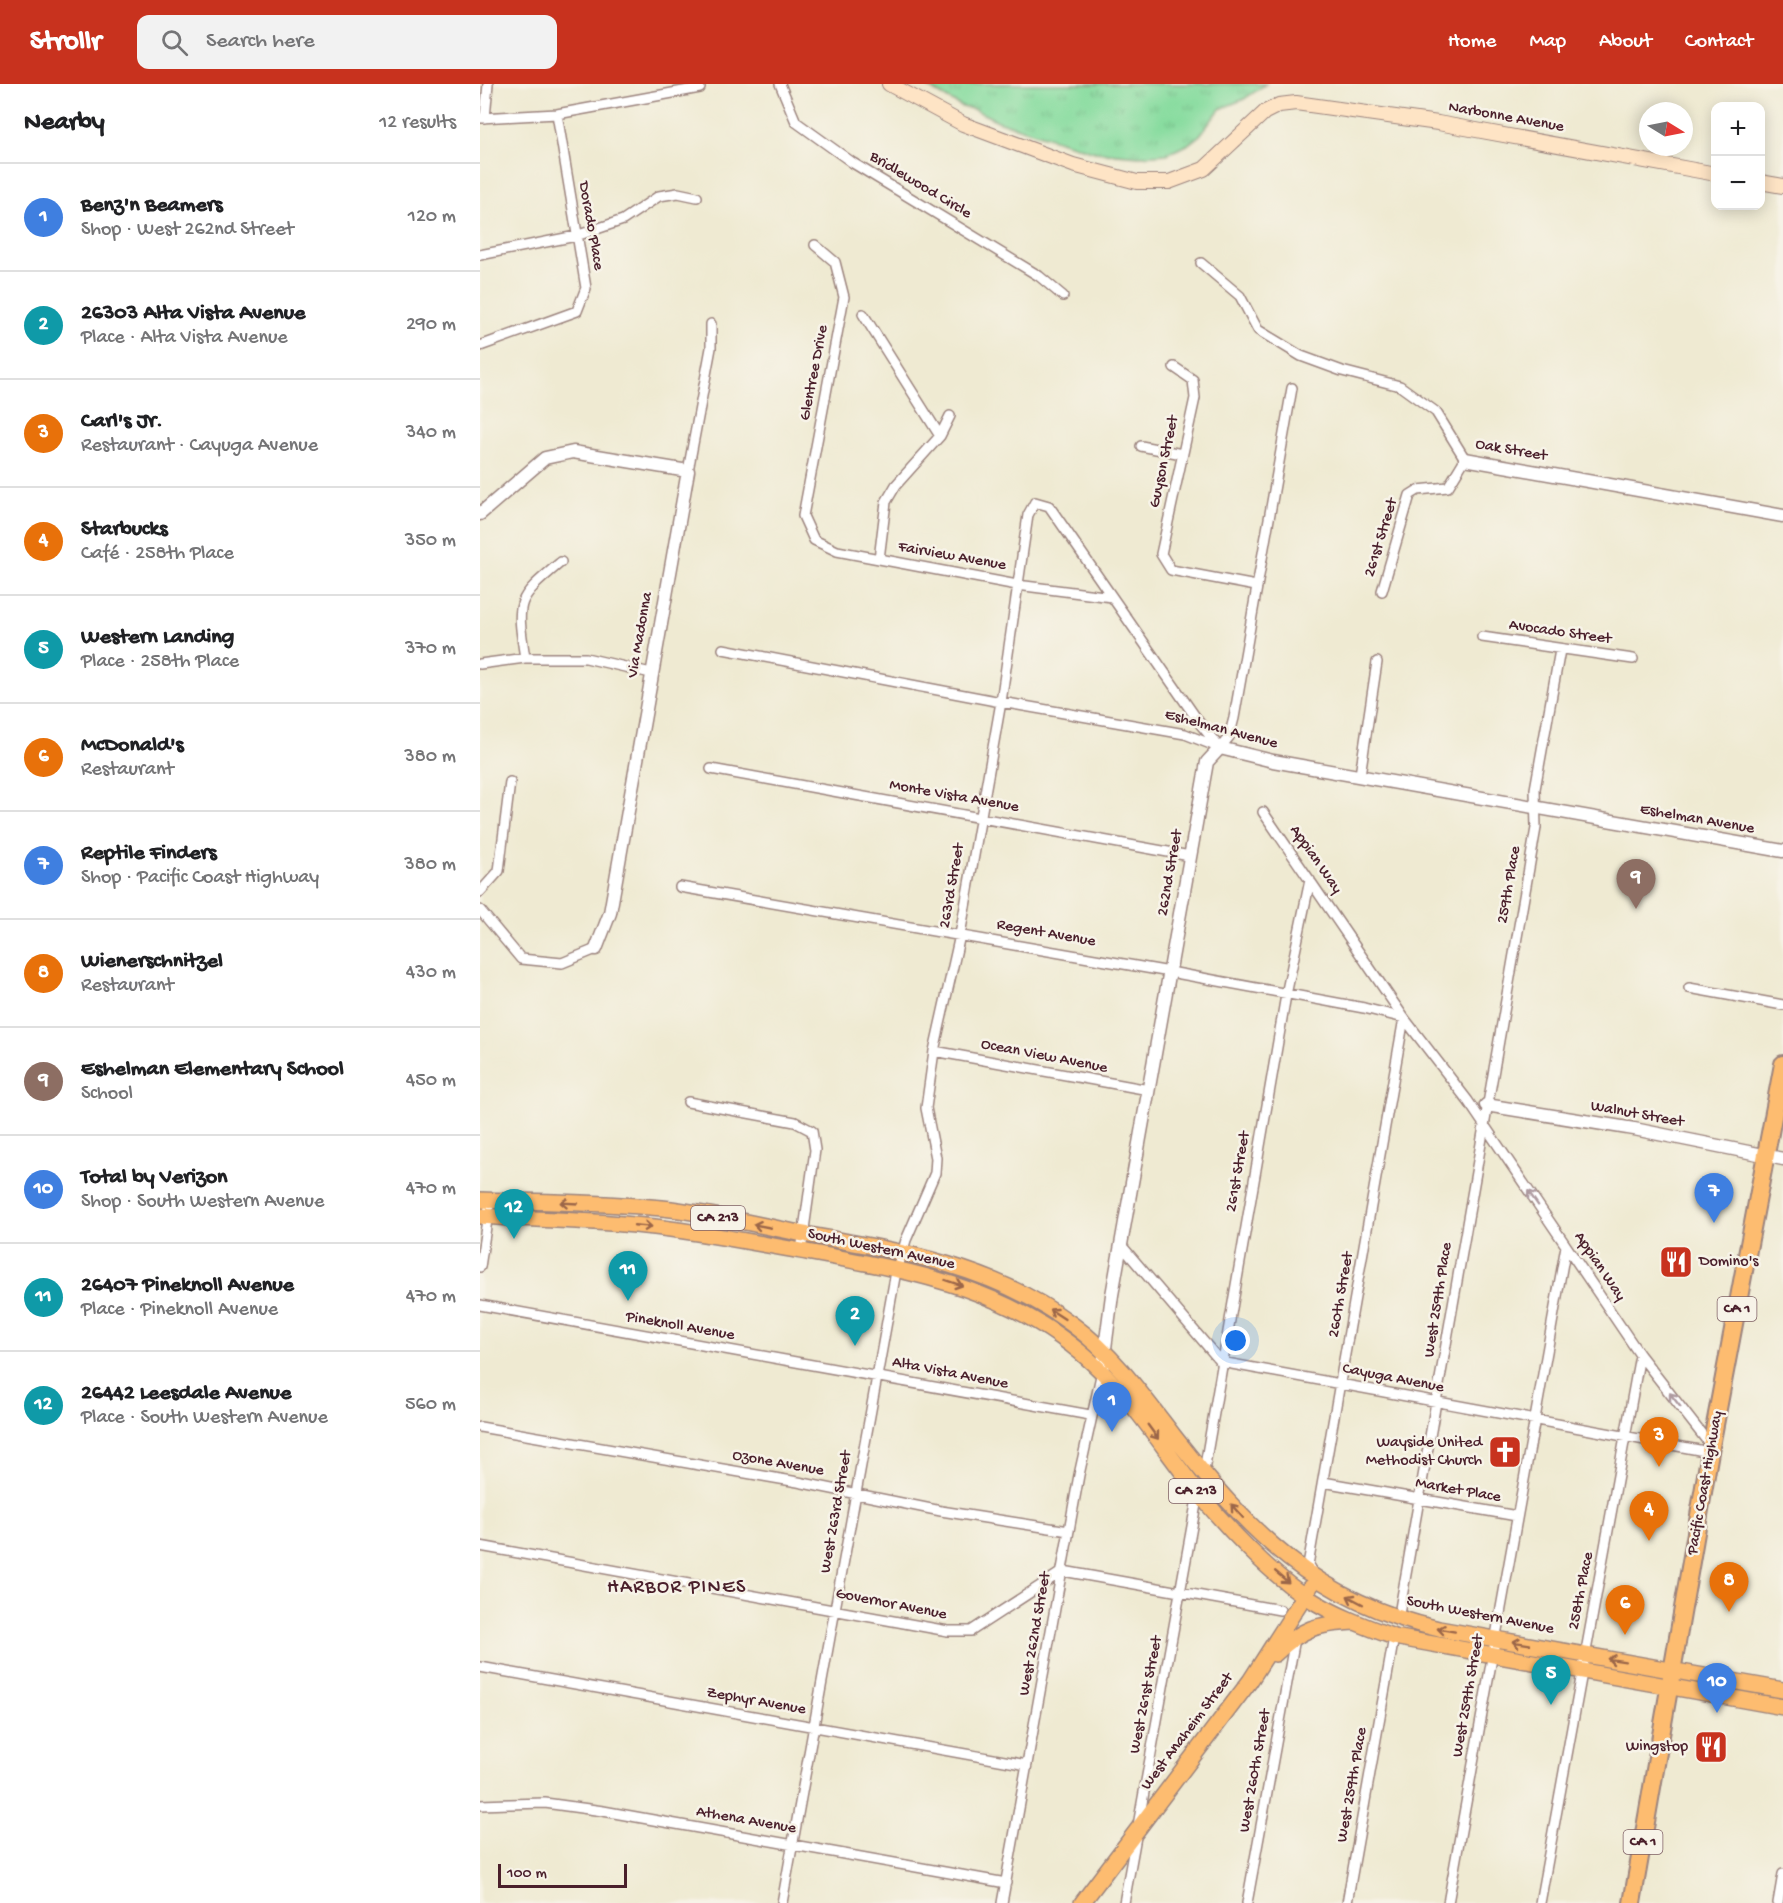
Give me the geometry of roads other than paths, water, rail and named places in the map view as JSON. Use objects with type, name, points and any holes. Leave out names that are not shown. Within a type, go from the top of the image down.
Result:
[{"type":"highway","name":"Pacific Coast Highway","points":[[1632,1903],[1711,1449],[1783,1064]]},
{"type":"main road","name":"Narbonne Avenue","points":[[889,84],[963,124],[1073,165],[1137,182],[1169,182],[1204,169],[1265,112],[1279,105],[1296,103],[1438,123],[1711,173]]},
{"type":"main road","points":[[1765,183],[1783,186]]},
{"type":"main road","name":"South Western Avenue","points":[[485,1200],[663,1208],[903,1252],[974,1271],[1042,1305],[1073,1325],[1103,1350],[1132,1381],[1254,1530],[1313,1576],[1348,1596],[1398,1620],[1783,1690]]},
{"type":"main road","name":"South Western Avenue","points":[[484,1216],[661,1228],[801,1251],[950,1281],[1033,1318],[1068,1342],[1102,1371],[1138,1412],[1198,1493],[1260,1558],[1306,1597],[1354,1622],[1394,1637],[1783,1707]]},
{"type":"main road","name":"West Anaheim Street","points":[[1082,1903],[1259,1668],[1306,1597],[1313,1576]]},
{"type":"main road","points":[[1259,1668],[1295,1635],[1306,1629],[1354,1622]]},
{"type":"street","points":[[488,84],[482,118],[557,114],[700,88]]},
{"type":"street","name":"Bridlewood Circle","points":[[780,84],[796,123],[853,163],[1039,276],[1063,296]]},
{"type":"street","name":"Dorado Place","points":[[480,346],[578,311],[586,288],[557,114]]},
{"type":"street","points":[[480,255],[576,236],[623,220],[658,196],[678,193],[697,198]]},
{"type":"street","name":"Glentree Drive","points":[[803,516],[844,297],[835,262],[814,245]]},
{"type":"street","name":"Oak Street","points":[[1201,262],[1240,296],[1258,330],[1301,356],[1342,371],[1400,386],[1436,412],[1465,459],[1783,516]]},
{"type":"street","points":[[863,314],[940,436]]},
{"type":"street","name":"Via Madonna","points":[[596,949],[610,913],[651,673],[711,348],[711,324]]},
{"type":"street","name":"Guyson Street","points":[[1174,367],[1191,377],[1195,388],[1161,554],[1171,570],[1256,586]]},
{"type":"street","name":"262nd Street","points":[[1102,1371],[1103,1350],[1121,1245],[1207,762],[1229,737],[1234,718],[1292,388]]},
{"type":"street","points":[[879,559],[886,502],[896,485],[940,436],[950,416]]},
{"type":"street","points":[[1141,446],[1182,454]]},
{"type":"street","points":[[480,514],[545,458],[573,452],[688,471]]},
{"type":"street","name":"261st Street","points":[[1382,591],[1410,495],[1418,490],[1448,487],[1465,459]]},
{"type":"street","name":"263rd Street","points":[[897,1269],[936,1173],[936,1158],[926,1108],[934,1051],[960,934],[981,817],[1001,702],[1028,515],[1035,502],[1049,506],[1112,597]]},
{"type":"street","name":"Fairview Avenue","points":[[803,516],[814,540],[837,551],[1017,585],[1112,597]]},
{"type":"street","points":[[525,658],[519,614],[527,591],[561,562]]},
{"type":"street","points":[[1112,597],[1220,748]]},
{"type":"street","name":"Avocado Street","points":[[1482,637],[1633,659]]},
{"type":"street","name":"Eshelman Avenue","points":[[723,649],[1001,702],[1185,734],[1220,748],[1273,761],[1360,774],[1536,808],[1783,851]]},
{"type":"street","name":"259th Place","points":[[1483,1126],[1536,828],[1535,789],[1560,650]]},
{"type":"street","points":[[480,664],[525,658],[586,658],[651,673]]},
{"type":"street","points":[[1360,774],[1377,662]]},
{"type":"street","name":"Monte Vista Avenue","points":[[711,769],[1190,856]]},
{"type":"street","points":[[480,892],[499,871],[510,782]]},
{"type":"street","name":"Appian Way","points":[[1263,812],[1404,1018],[1468,1101],[1640,1355],[1711,1449]]},
{"type":"street","name":"261st Street","points":[[1204,1471],[1286,995],[1310,880]]},
{"type":"street","name":"Regent Avenue","points":[[680,887],[960,934],[1364,1008],[1404,1018]]},
{"type":"street","points":[[480,910],[521,959],[562,963],[596,949]]},
{"type":"street","points":[[1689,987],[1783,1005]]},
{"type":"street","name":"260th Street","points":[[1313,1576],[1308,1564],[1404,1018]]},
{"type":"street","name":"Ocean View Avenue","points":[[934,1051],[1149,1090]]},
{"type":"street","points":[[1468,1101],[1486,1105]]},
{"type":"street","points":[[688,1102],[795,1122],[812,1131],[815,1150],[801,1251]]},
{"type":"street","name":"Walnut Street","points":[[1486,1105],[1634,1130],[1783,1159]]},
{"type":"street","name":"West 259th Place","points":[[1398,1620],[1483,1126]]},
{"type":"street","points":[[480,1267],[485,1200]]},
{"type":"street","points":[[1121,1245],[1221,1362]]},
{"type":"street","name":"West 259th Street","points":[[1448,1903],[1566,1246]]},
{"type":"street","name":"West 263rd Street","points":[[782,1903],[897,1269]]},
{"type":"street","name":"Pineknoll Avenue","points":[[480,1305],[769,1358]]},
{"type":"street","name":"258th Place","points":[[1540,1903],[1640,1355]]},
{"type":"street","name":"Alta Vista Avenue","points":[[769,1358],[876,1375],[1090,1415]]},
{"type":"street","name":"Cayuga Avenue","points":[[1221,1362],[1625,1436],[1711,1449]]},
{"type":"street","name":"West 262nd Street","points":[[1002,1903],[1090,1415],[1102,1371]]},
{"type":"street","name":"Ozone Avenue","points":[[480,1427],[941,1511],[1070,1531]]},
{"type":"street","name":"Market Place","points":[[1323,1482],[1517,1516]]},
{"type":"street","name":"West 261st Street","points":[[1124,1903],[1198,1493]]},
{"type":"street","name":"Governor Avenue","points":[[480,1546],[948,1631],[971,1631],[1063,1571]]},
{"type":"street","points":[[1063,1571],[1280,1610]]},
{"type":"street","name":"West 259th Place","points":[[1347,1903],[1394,1637]]},
{"type":"street","name":"West 260th Street","points":[[1247,1903],[1294,1644]]},
{"type":"street","name":"Zephyr Avenue","points":[[480,1667],[1027,1765]]},
{"type":"street","name":"Athena Avenue","points":[[480,1805],[545,1803],[1006,1883]]},
{"type":"street","points":[[1778,1903],[1783,1874]]},
{"type":"place","name":"Eshelman Elementary School","points":[[1636,909]]},
{"type":"place","name":"Reptile Finders","points":[[1714,1223]]},
{"type":"place","name":"26442 Leesdale Avenue","points":[[514,1239]]},
{"type":"place","name":"Domino's","points":[[1676,1262]]},
{"type":"place","name":"26407 Pineknoll Avenue","points":[[628,1301]]},
{"type":"place","name":"26303 Alta Vista Avenue","points":[[855,1346]]},
{"type":"place","name":"Benz'n Beamers","points":[[1112,1432]]},
{"type":"place","name":"Wayside United Methodist Church","points":[[1505,1452]]},
{"type":"place","name":"Carl's Jr.","points":[[1659,1467]]},
{"type":"place","name":"Starbucks","points":[[1649,1541]]},
{"type":"place","name":"Wienerschnitzel","points":[[1729,1612]]},
{"type":"place","name":"McDonald's","points":[[1625,1635]]},
{"type":"place","name":"Western Landing","points":[[1551,1705]]},
{"type":"place","name":"Total by Verizon","points":[[1717,1713]]},
{"type":"place","name":"Wingstop","points":[[1711,1747]]},
{"type":"district","name":"HARBOR PINES","points":[[677,1588]]}]
